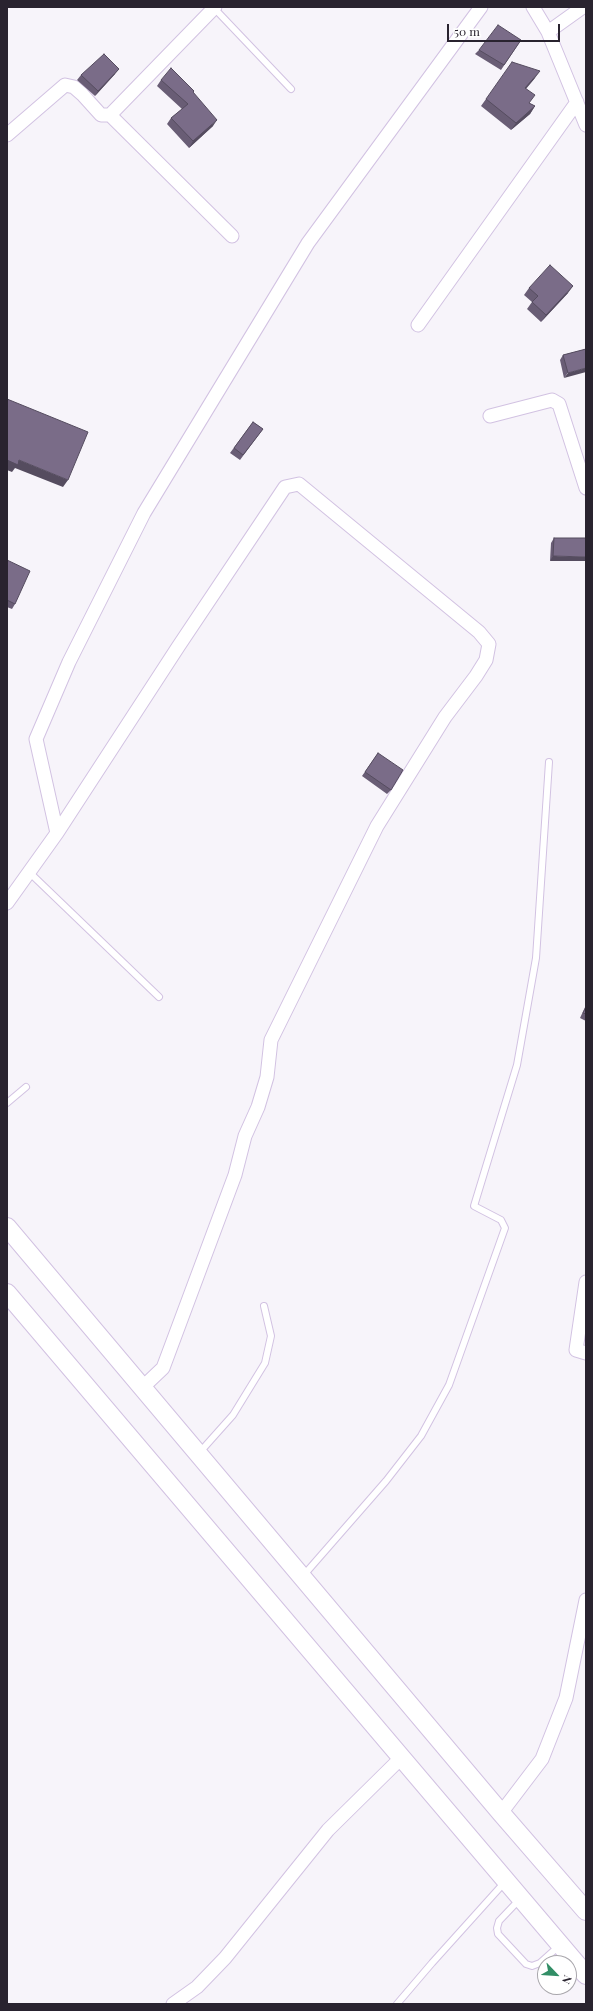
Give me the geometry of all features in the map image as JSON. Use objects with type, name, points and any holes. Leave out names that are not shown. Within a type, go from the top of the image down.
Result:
[{"type":"main road","points":[[7,1227],[501,1813],[586,1911]]},
{"type":"main road","points":[[7,1293],[505,1882],[586,1975]]},
{"type":"street","points":[[110,115],[215,7]]},
{"type":"street","points":[[57,833],[36,739],[69,662],[144,513],[308,242],[481,7]]},
{"type":"street","points":[[533,7],[548,32],[586,125]]},
{"type":"street","points":[[548,32],[583,7]]},
{"type":"street","points":[[7,136],[65,85],[74,88],[82,94],[101,115],[110,115],[232,236]]},
{"type":"street","points":[[418,325],[577,102]]},
{"type":"street","points":[[490,416],[552,400],[559,404],[586,488]]},
{"type":"street","points":[[7,903],[57,833],[178,646],[285,487],[299,484],[479,632],[489,644],[486,660],[445,718],[377,826],[270,1040],[267,1077],[258,1107],[245,1136],[235,1175],[163,1368],[143,1387]]},
{"type":"street","points":[[586,1282],[576,1350],[586,1353]]},
{"type":"street","points":[[501,1813],[542,1759],[566,1698],[586,1600]]},
{"type":"street","points":[[173,2004],[197,1987],[225,1958],[328,1830],[401,1758]]},
{"type":"lane","points":[[215,7],[291,89]]},
{"type":"lane","points":[[302,1576],[386,1481],[421,1436],[449,1385],[505,1228],[501,1220],[474,1206],[517,1065],[536,958],[549,762]]},
{"type":"lane","points":[[29,872],[159,997]]},
{"type":"lane","points":[[7,1103],[26,1087]]},
{"type":"lane","points":[[199,1453],[233,1415],[265,1362],[271,1336],[264,1306]]},
{"type":"lane","points":[[397,2004],[505,1882]]},
{"type":"lane","points":[[520,1899],[499,1921],[497,1928],[498,1934],[526,1964],[532,1966],[540,1964],[560,1945]]},
{"type":"building","points":[[498,25],[521,40],[504,65],[479,50]]},
{"type":"building","points":[[104,54],[119,69],[98,91],[81,75]]},
{"type":"building","points":[[512,62],[540,71],[525,88],[535,95],[529,103],[535,106],[516,123],[486,99]]},
{"type":"building","points":[[171,68],[194,91],[193,92],[217,120],[193,141],[171,118],[188,104],[161,80]]},
{"type":"building","points":[[550,265],[573,286],[546,315],[532,302],[538,296],[529,288]]},
{"type":"building","points":[[586,349],[586,368],[568,373],[563,355]]},
{"type":"building","points":[[7,399],[88,432],[68,480],[19,460],[18,465],[7,460]]},
{"type":"building","points":[[253,422],[263,429],[243,455],[234,448]]},
{"type":"building","points":[[554,538],[586,538],[586,557],[553,556]]},
{"type":"building","points":[[7,560],[30,571],[15,604],[7,600]]},
{"type":"building","points":[[378,753],[403,770],[391,790],[365,772]]},
{"type":"building","points":[[586,1007],[586,1014],[583,1013]]}]
